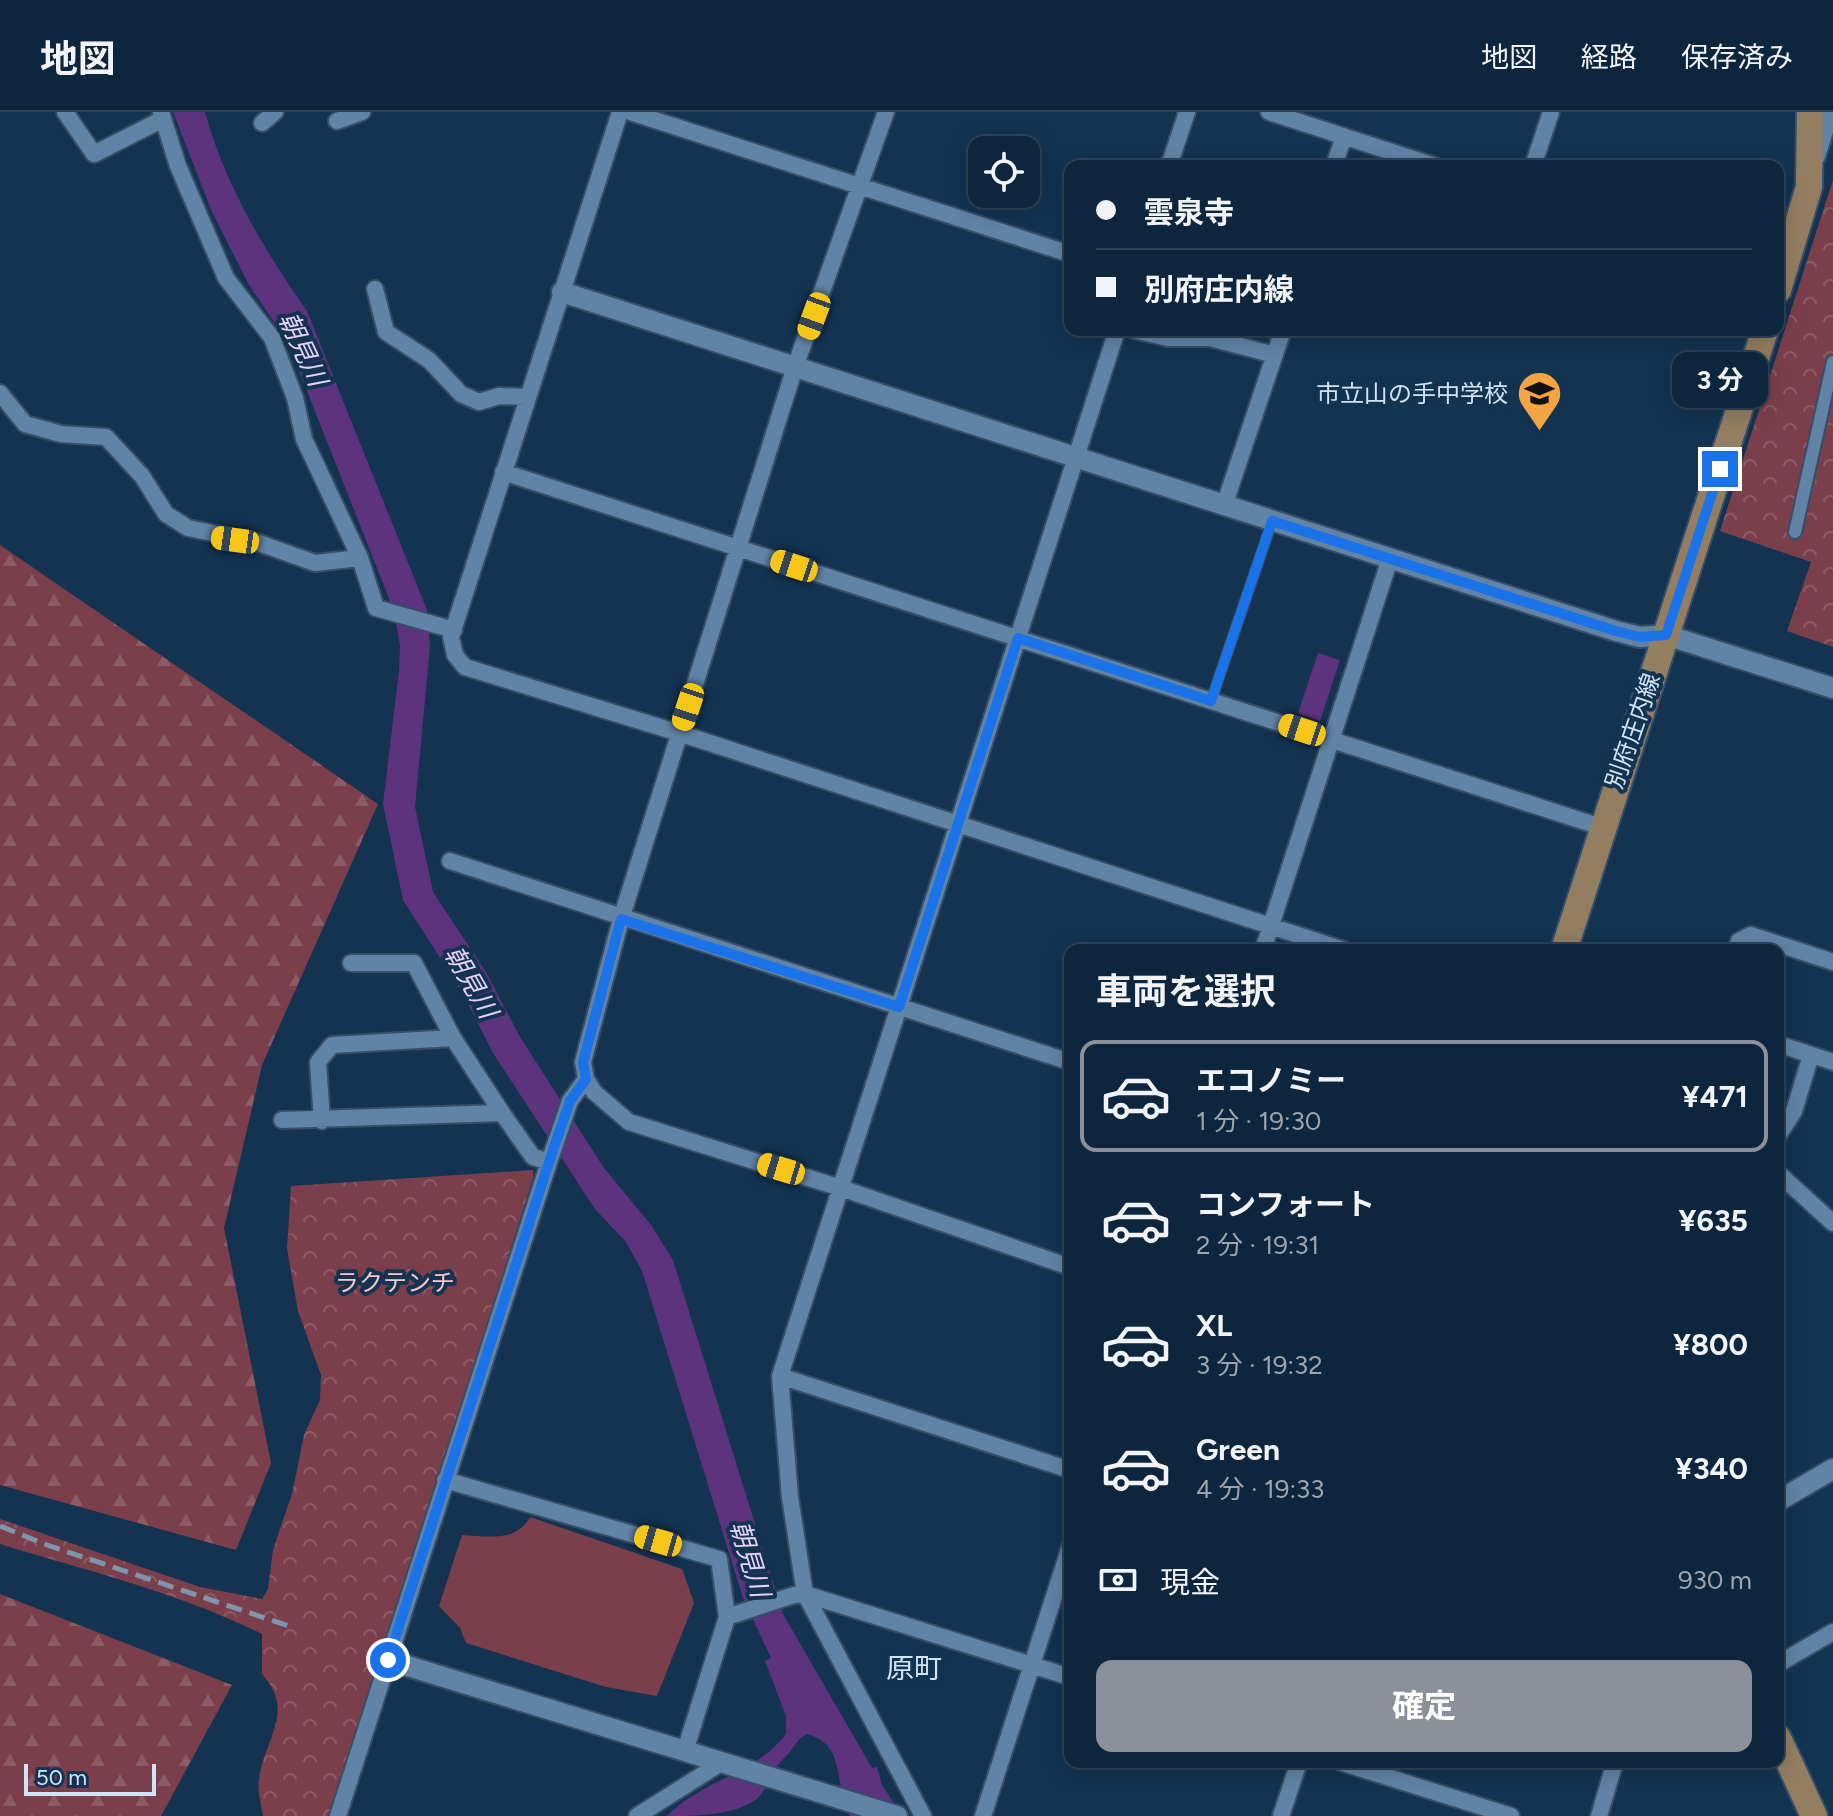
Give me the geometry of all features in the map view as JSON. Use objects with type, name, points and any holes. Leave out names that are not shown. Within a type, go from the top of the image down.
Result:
[{"type":"main road","points":[[1784,270],[1803,216],[1812,163],[1810,112]]},
{"type":"main road","name":"別府庄内線","points":[[1566,944],[1763,336]]},
{"type":"main road","points":[[1784,1751],[1814,1816]]},
{"type":"street","points":[[65,112],[94,154],[162,115],[178,166],[226,278],[272,338],[295,398],[304,439],[360,558],[376,608],[454,630]]},
{"type":"street","points":[[337,121],[362,112]]},
{"type":"street","points":[[620,112],[451,637],[455,655],[465,667],[679,733],[1327,944]]},
{"type":"street","points":[[630,112],[1064,252]]},
{"type":"street","points":[[886,112],[862,187],[795,367],[621,919],[583,1062],[586,1079],[610,1110],[629,1122],[841,1188],[1064,1265]]},
{"type":"street","points":[[1171,160],[1187,112]]},
{"type":"street","points":[[1269,112],[1417,160]]},
{"type":"street","points":[[1535,160],[1551,112]]},
{"type":"street","points":[[1812,163],[1829,112]]},
{"type":"street","points":[[1336,160],[1344,136]]},
{"type":"street","points":[[375,289],[386,332],[429,360],[461,394],[479,402],[499,396],[527,397]]},
{"type":"street","points":[[562,292],[1616,631],[1640,637],[1666,635],[1833,688]]},
{"type":"street","points":[[923,1816],[802,1594],[780,1376],[1115,336]]},
{"type":"street","points":[[1160,336],[1210,338],[1275,355]]},
{"type":"street","points":[[1224,506],[1281,336]]},
{"type":"street","points":[[1795,532],[1833,362]]},
{"type":"street","points":[[0,393],[25,424],[61,434],[106,437],[142,476],[166,514],[188,528],[256,542],[315,563],[360,558]]},
{"type":"street","points":[[503,472],[1592,824]]},
{"type":"street","points":[[1265,944],[1390,559]]},
{"type":"street","points":[[450,861],[621,919],[1064,1060]]},
{"type":"street","points":[[1738,944],[1751,935],[1778,944]]},
{"type":"street","points":[[1784,946],[1833,962]]},
{"type":"street","points":[[351,963],[414,963],[453,1038],[502,1113],[533,1157],[549,1162]]},
{"type":"street","points":[[322,1121],[318,1062],[332,1045],[453,1038]]},
{"type":"street","points":[[1784,1046],[1833,1062]]},
{"type":"street","points":[[1784,1127],[1794,1111],[1811,1055]]},
{"type":"street","points":[[338,1816],[549,1162],[570,1101],[586,1079]]},
{"type":"street","points":[[282,1120],[502,1113]]},
{"type":"street","points":[[1784,1178],[1833,1223]]},
{"type":"street","points":[[780,1376],[1064,1468]]},
{"type":"street","points":[[1784,1498],[1833,1469]]},
{"type":"street","points":[[445,1480],[719,1559],[727,1617],[685,1751]]},
{"type":"street","points":[[983,1816],[1064,1566]]},
{"type":"street","points":[[727,1617],[802,1594],[1064,1675]]},
{"type":"street","points":[[1784,1661],[1833,1632]]},
{"type":"street","points":[[388,1660],[897,1816]]},
{"type":"street","points":[[637,1816],[731,1763]]},
{"type":"street","points":[[1281,1816],[1297,1768]]},
{"type":"street","points":[[1359,1768],[1511,1816]]},
{"type":"street","points":[[1599,1816],[1613,1768]]},
{"type":"lane","points":[[1211,701],[1272,521]]},
{"type":"green space","points":[[1833,180],[1833,647],[1787,631],[1811,562],[1720,531]]},
{"type":"green space","points":[[0,545],[378,804],[262,1065],[224,1228],[271,1463],[236,1550],[0,1485]]},
{"type":"green space","name":"ラクテンチ","points":[[533,1170],[332,1816],[263,1816],[259,1779],[278,1713],[272,1688],[262,1674],[262,1634],[199,1606],[0,1544],[0,1519],[200,1587],[262,1599],[268,1589],[273,1550],[292,1494],[304,1435],[320,1400],[321,1375],[298,1311],[287,1249],[291,1186]]},
{"type":"green space","points":[[530,1517],[682,1569],[694,1603],[657,1696],[606,1687],[466,1643],[460,1628],[439,1606],[462,1535],[491,1537],[509,1534],[517,1531]]},
{"type":"green space","points":[[0,1594],[232,1685],[161,1816],[0,1816]]},
{"type":"water","name":"朝見川","points":[[173,112],[205,112],[223,165],[247,216],[307,311],[427,610],[430,646],[415,807],[433,892],[486,972],[520,1037],[604,1168],[651,1225],[673,1260],[783,1614],[872,1768],[877,1767],[882,1785],[902,1816],[850,1816],[838,1768],[829,1747],[807,1734],[782,1761],[758,1798],[749,1804],[715,1814],[667,1816],[695,1794],[759,1759],[786,1734],[786,1716],[765,1661],[771,1658],[743,1598],[642,1271],[626,1242],[595,1209],[493,1053],[462,992],[403,900],[383,804],[399,671],[400,646],[394,611],[288,343],[248,283],[212,212]]},
{"type":"water","points":[[1318,653],[1340,660],[1320,721],[1298,713]]},
{"type":"railway","points":[[0,1526],[47,1545],[292,1627]]},
{"type":"place","name":"市立山の手中学校","points":[[1539,433]]},
{"type":"district","name":"原町","points":[[914,1668]]},
{"type":"route","points":[[388,1660],[549,1162],[570,1101],[586,1079],[583,1062],[621,919],[899,1007],[1018,638],[1211,701],[1272,521],[1616,631],[1640,637],[1666,635],[1720,469]]}]
